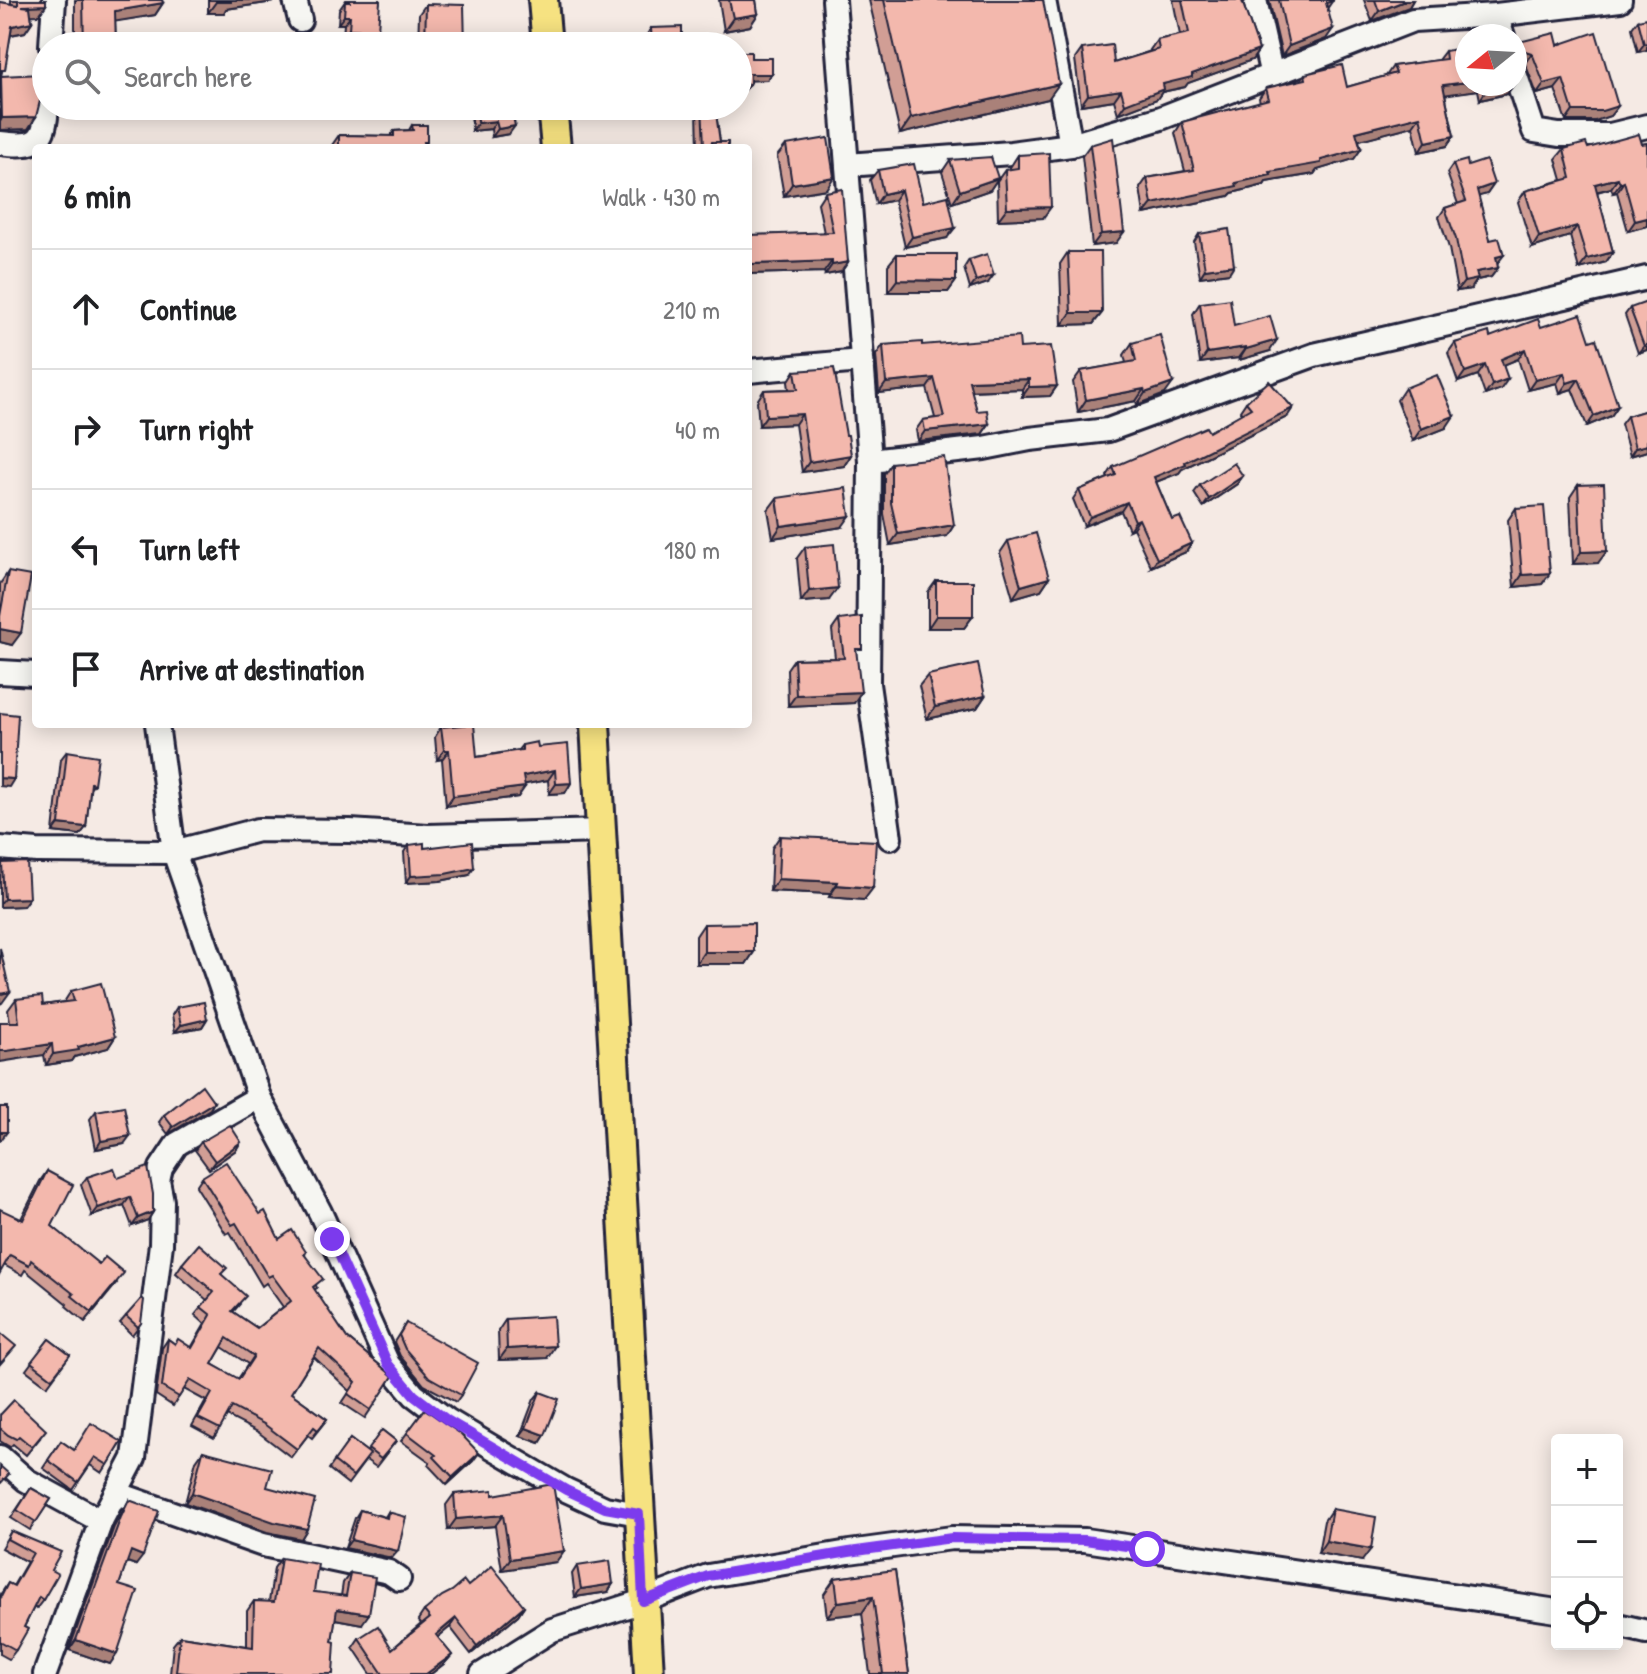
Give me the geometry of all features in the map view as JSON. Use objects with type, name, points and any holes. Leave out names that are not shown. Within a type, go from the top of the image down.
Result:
[{"type":"main road","points":[[543,0],[546,32]]},
{"type":"main road","points":[[553,120],[556,144]]},
{"type":"main road","points":[[595,728],[649,1674]]},
{"type":"street","points":[[52,32],[54,0]]},
{"type":"street","points":[[834,0],[870,461],[868,684],[890,838]]},
{"type":"street","points":[[1044,0],[1071,145]]},
{"type":"street","points":[[1255,0],[1272,76]]},
{"type":"street","points":[[1508,24],[1620,0]]},
{"type":"street","points":[[847,165],[932,156],[1011,153],[1071,145],[1161,118],[1413,20],[1470,24]]},
{"type":"street","points":[[1523,96],[1534,131],[1559,135],[1610,135],[1647,126]]},
{"type":"street","points":[[0,143],[18,145],[40,138],[46,131],[46,120]]},
{"type":"street","points":[[870,461],[1108,430],[1314,355],[1647,278]]},
{"type":"street","points":[[752,371],[861,361]]},
{"type":"street","points":[[0,672],[32,674]]},
{"type":"street","points":[[158,728],[174,852],[259,1097],[320,1212],[388,1364],[414,1395],[447,1420],[566,1490],[605,1508],[639,1514]]},
{"type":"street","points":[[0,848],[174,852],[258,830],[428,836],[602,831]]},
{"type":"street","points":[[45,1674],[101,1521],[134,1458],[161,1244],[162,1201],[158,1181],[161,1168],[177,1144],[259,1097]]},
{"type":"street","points":[[0,1457],[26,1480],[101,1521]]},
{"type":"street","points":[[116,1493],[263,1545],[389,1572],[399,1579]]},
{"type":"street","points":[[482,1674],[552,1630],[708,1576],[952,1538],[1085,1540],[1551,1610]]},
{"type":"street","points":[[1623,1626],[1647,1632]]},
{"type":"building","points":[[18,0],[46,0],[46,5],[22,6],[30,7],[32,22],[12,26],[5,70],[0,70],[0,2],[18,5]]},
{"type":"building","points":[[83,0],[162,0],[163,3],[115,11],[116,32],[84,32]]},
{"type":"building","points":[[380,0],[378,31],[349,29],[350,16],[344,16],[345,2]]},
{"type":"building","points":[[729,0],[756,0],[758,14],[733,18]]},
{"type":"building","points":[[884,0],[1043,0],[1059,84],[911,118]]},
{"type":"building","points":[[1182,0],[1246,0],[1242,1],[1259,50],[1192,74],[1192,77],[1163,84],[1164,89],[1125,104],[1121,90],[1088,95],[1082,49],[1112,45],[1114,63],[1159,49],[1157,40],[1189,33]]},
{"type":"building","points":[[1279,0],[1333,0],[1326,3],[1333,29],[1289,46]]},
{"type":"building","points":[[1375,0],[1407,0],[1379,11]]},
{"type":"building","points":[[426,4],[464,5],[465,32],[425,32]]},
{"type":"building","points":[[1647,18],[1647,43],[1644,44],[1638,20]]},
{"type":"building","points":[[682,27],[682,32],[651,32],[651,28]]},
{"type":"building","points":[[1596,32],[1618,106],[1602,111],[1573,111],[1563,79],[1544,84],[1532,53],[1527,51],[1527,40],[1555,33],[1558,45]]},
{"type":"building","points":[[1455,49],[1455,84],[1443,85],[1454,136],[1426,142],[1420,116],[1356,132],[1361,149],[1321,160],[1321,163],[1270,172],[1271,175],[1236,183],[1237,186],[1152,204],[1147,178],[1194,170],[1182,122],[1269,99],[1266,88],[1306,79],[1305,74],[1342,65],[1347,87],[1396,73],[1393,66],[1446,59],[1445,51]]},
{"type":"building","points":[[752,58],[772,58],[772,74],[752,74]]},
{"type":"building","points":[[32,74],[32,117],[2,118],[1,76]]},
{"type":"building","points":[[478,120],[514,120],[515,126],[498,129],[496,121],[478,123]]},
{"type":"building","points":[[703,120],[717,120],[720,142],[704,144]]},
{"type":"building","points":[[412,125],[427,125],[427,142],[339,144],[339,135],[394,136],[394,131],[413,130]]},
{"type":"building","points":[[1639,134],[1642,144],[1647,143],[1647,218],[1635,221],[1624,181],[1620,183],[1618,178],[1595,184],[1613,252],[1587,259],[1577,226],[1539,237],[1525,191],[1571,178],[1564,149],[1586,143],[1588,148]]},
{"type":"building","points":[[828,138],[834,177],[792,184],[786,145]]},
{"type":"building","points":[[1113,138],[1124,232],[1101,234],[1090,145]]},
{"type":"building","points":[[1049,153],[1051,207],[1007,208],[1005,170],[1018,168],[1018,155]]},
{"type":"building","points":[[991,157],[998,178],[960,191],[950,160]]},
{"type":"building","points":[[1467,160],[1468,166],[1486,160],[1494,184],[1477,190],[1490,240],[1499,238],[1504,255],[1496,257],[1498,268],[1476,272],[1478,279],[1464,282],[1456,239],[1445,208],[1466,201],[1453,164]]},
{"type":"building","points":[[914,164],[923,202],[948,196],[955,228],[912,237],[901,190],[883,194],[878,170]]},
{"type":"building","points":[[842,189],[848,262],[832,265],[832,261],[752,264],[752,235],[833,232],[825,192]]},
{"type":"building","points":[[1229,229],[1234,265],[1205,269],[1199,234]]},
{"type":"building","points":[[1068,252],[1101,252],[1102,313],[1071,313]]},
{"type":"building","points":[[897,254],[956,254],[956,281],[897,280]]},
{"type":"building","points":[[987,254],[994,275],[976,281],[969,260]]},
{"type":"building","points":[[1230,299],[1234,326],[1270,316],[1277,340],[1246,349],[1207,353],[1200,303]]},
{"type":"building","points":[[1647,302],[1647,344],[1644,346],[1630,308]]},
{"type":"building","points":[[1581,314],[1590,341],[1596,339],[1618,406],[1594,416],[1579,379],[1567,383],[1564,373],[1535,380],[1525,349],[1501,359],[1508,379],[1492,385],[1485,365],[1465,372],[1455,343],[1489,332],[1490,337],[1538,319],[1541,327]]},
{"type":"building","points":[[1160,335],[1173,383],[1145,393],[1144,389],[1086,400],[1081,371],[1136,361],[1132,343]]},
{"type":"building","points":[[1019,337],[1020,348],[1051,346],[1057,386],[1029,387],[1029,379],[969,381],[977,411],[987,410],[989,424],[925,431],[923,420],[944,417],[934,378],[886,383],[883,345]]},
{"type":"building","points":[[834,368],[851,455],[809,462],[802,414],[766,416],[764,390],[798,389],[795,371]]},
{"type":"building","points":[[1437,375],[1454,416],[1421,429],[1405,388]]},
{"type":"building","points":[[1269,381],[1293,408],[1186,464],[1154,477],[1172,520],[1180,517],[1192,543],[1157,559],[1139,519],[1135,521],[1127,502],[1090,517],[1079,490],[1116,475],[1113,467],[1206,427],[1209,432],[1251,408],[1246,402]]},
{"type":"building","points":[[1647,410],[1647,445],[1635,448],[1627,416]]},
{"type":"building","points":[[944,457],[954,525],[898,534],[891,503],[891,463]]},
{"type":"building","points":[[1234,463],[1243,476],[1209,499],[1200,485]]},
{"type":"building","points":[[1604,484],[1607,551],[1581,552],[1578,485]]},
{"type":"building","points":[[846,488],[850,516],[781,526],[777,498]]},
{"type":"building","points":[[1544,506],[1550,573],[1522,575],[1516,508]]},
{"type":"building","points":[[1036,533],[1049,578],[1021,586],[1008,541]]},
{"type":"building","points":[[834,544],[838,588],[809,591],[805,547]]},
{"type":"building","points":[[8,572],[31,576],[21,633],[0,629]]},
{"type":"building","points":[[936,581],[973,581],[973,616],[936,616]]},
{"type":"building","points":[[862,617],[862,649],[856,649],[861,692],[796,695],[794,659],[844,658],[839,620]]},
{"type":"building","points":[[978,664],[985,696],[935,707],[928,675]]},
{"type":"building","points":[[0,713],[18,715],[14,779],[0,778]]},
{"type":"building","points":[[441,728],[474,728],[477,757],[522,750],[522,745],[537,742],[538,747],[568,744],[571,783],[556,784],[555,770],[523,776],[525,787],[453,796],[449,750],[444,750]]},
{"type":"building","points":[[67,751],[98,756],[94,784],[91,783],[86,827],[59,824]]},
{"type":"building","points":[[780,836],[876,841],[873,888],[837,885],[838,882],[778,879]]},
{"type":"building","points":[[472,842],[474,868],[411,876],[409,845],[424,843],[424,848]]},
{"type":"building","points":[[27,862],[29,898],[4,899],[2,863]]},
{"type":"building","points":[[754,923],[754,952],[704,952],[704,924]]},
{"type":"building","points":[[0,948],[10,992],[0,994]]},
{"type":"building","points":[[101,983],[115,1037],[78,1047],[79,1050],[53,1054],[52,1044],[0,1051],[0,1022],[19,1022],[16,999],[42,996],[43,1005],[74,1001],[71,991]]},
{"type":"building","points":[[204,1002],[207,1019],[181,1025],[177,1007]]},
{"type":"building","points":[[202,1085],[214,1102],[173,1127],[164,1115]]},
{"type":"building","points":[[124,1106],[130,1136],[101,1141],[96,1111]]},
{"type":"building","points":[[0,1107],[7,1107],[7,1132],[0,1132]]},
{"type":"building","points":[[230,1125],[241,1142],[215,1161],[201,1142]]},
{"type":"building","points":[[226,1162],[260,1214],[265,1211],[279,1239],[292,1230],[306,1252],[304,1254],[323,1279],[313,1287],[347,1338],[393,1376],[371,1410],[348,1394],[356,1382],[319,1348],[291,1393],[327,1419],[318,1430],[314,1427],[297,1449],[264,1424],[232,1407],[220,1429],[198,1418],[212,1393],[190,1380],[179,1397],[162,1387],[168,1339],[175,1344],[178,1339],[192,1348],[211,1315],[201,1307],[214,1292],[182,1264],[199,1244],[227,1268],[221,1274],[246,1296],[232,1311],[257,1328],[291,1301],[272,1275],[268,1277],[236,1223],[232,1225],[202,1177]],"holes":[[[227,1338],[254,1356],[239,1379],[212,1364]]]},
{"type":"building","points":[[148,1167],[153,1212],[138,1218],[130,1197],[98,1208],[87,1177],[114,1168],[118,1178]]},
{"type":"building","points":[[47,1171],[73,1185],[52,1226],[99,1264],[105,1257],[124,1273],[92,1312],[31,1260],[29,1265],[10,1255],[0,1273],[0,1209],[23,1220]]},
{"type":"building","points":[[142,1298],[141,1323],[138,1327],[126,1316]]},
{"type":"building","points":[[553,1316],[555,1346],[507,1349],[506,1319]]},
{"type":"building","points":[[406,1323],[478,1363],[461,1395],[429,1377],[405,1349],[399,1335]]},
{"type":"building","points":[[0,1333],[16,1346],[0,1364]]},
{"type":"building","points":[[49,1339],[70,1355],[52,1378],[31,1362]]},
{"type":"building","points":[[540,1392],[559,1399],[545,1435],[526,1428]]},
{"type":"building","points":[[14,1400],[46,1430],[32,1447],[19,1436],[16,1439],[0,1428],[0,1415]]},
{"type":"building","points":[[425,1409],[461,1434],[479,1453],[453,1477],[434,1457],[436,1455],[407,1433]]},
{"type":"building","points":[[91,1423],[122,1442],[108,1465],[95,1457],[78,1482],[48,1460],[61,1441],[74,1450]]},
{"type":"building","points":[[382,1430],[396,1441],[381,1459],[368,1449]]},
{"type":"building","points":[[350,1439],[370,1454],[353,1476],[334,1461]]},
{"type":"building","points":[[203,1451],[272,1469],[267,1487],[315,1500],[307,1529],[274,1522],[192,1493]]},
{"type":"building","points":[[0,1466],[9,1474],[0,1484]]},
{"type":"building","points":[[553,1484],[564,1551],[510,1559],[503,1515],[456,1519],[454,1494],[493,1490],[493,1495]]},
{"type":"building","points":[[31,1488],[51,1499],[36,1522],[17,1510]]},
{"type":"building","points":[[129,1500],[159,1511],[143,1556],[131,1551],[119,1585],[138,1591],[117,1654],[76,1640]]},
{"type":"building","points":[[1332,1509],[1376,1517],[1371,1549],[1326,1541]]},
{"type":"building","points":[[360,1510],[387,1518],[388,1512],[406,1517],[398,1551],[351,1540]]},
{"type":"building","points":[[11,1531],[61,1552],[51,1570],[58,1574],[43,1600],[39,1597],[24,1627],[28,1629],[16,1650],[0,1641],[0,1599],[8,1583],[14,1586],[33,1553],[7,1539]]},
{"type":"building","points":[[281,1558],[318,1564],[314,1592],[346,1596],[350,1573],[375,1577],[369,1614],[337,1609],[332,1641],[335,1642],[333,1674],[176,1672],[180,1636],[253,1647],[254,1601],[274,1602]]},
{"type":"building","points":[[610,1561],[613,1584],[581,1589],[577,1566]]},
{"type":"building","points":[[492,1566],[524,1606],[477,1646],[456,1618],[436,1635],[452,1655],[426,1674],[383,1674],[359,1638],[378,1626],[392,1649],[430,1618],[424,1611],[442,1596],[464,1581],[468,1586]]},
{"type":"building","points":[[895,1570],[909,1674],[883,1674],[873,1597],[838,1602],[835,1578]]},
{"type":"route","points":[[332,1239],[388,1364],[414,1395],[447,1420],[566,1490],[605,1508],[639,1514],[643,1601],[708,1576],[952,1538],[1085,1540],[1147,1549]]}]
